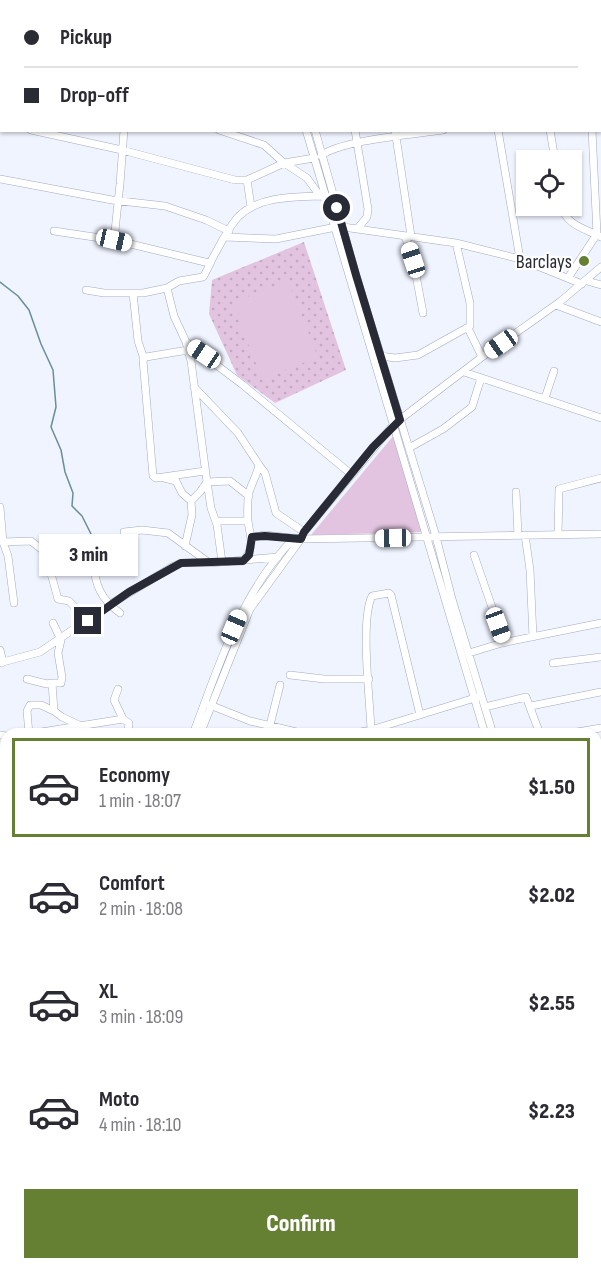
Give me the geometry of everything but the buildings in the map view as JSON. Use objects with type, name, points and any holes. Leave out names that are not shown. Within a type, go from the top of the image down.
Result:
[{"type":"street","points":[[199,0],[220,0]]},
{"type":"street","points":[[40,132],[122,150],[222,178],[247,180],[284,163],[318,157],[332,149],[396,133],[412,132]]},
{"type":"street","points":[[114,240],[124,132]]},
{"type":"street","points":[[225,132],[264,145],[284,163],[307,178],[323,197],[340,227]]},
{"type":"street","points":[[307,132],[318,157],[380,360],[427,537],[478,697],[485,707],[491,728]]},
{"type":"street","points":[[315,132],[323,197]]},
{"type":"street","points":[[355,132],[368,209],[367,217],[357,228]]},
{"type":"street","points":[[498,132],[520,259]]},
{"type":"street","points":[[550,132],[553,150]]},
{"type":"street","points":[[568,278],[599,236],[592,132]]},
{"type":"street","points":[[396,133],[408,236],[423,313]]},
{"type":"street","points":[[0,179],[118,201],[165,206],[206,220],[227,234],[276,239],[340,227],[456,243],[520,259],[584,283],[601,285]]},
{"type":"street","points":[[247,180],[251,207]]},
{"type":"street","points":[[86,290],[104,293],[133,293],[168,288],[179,281],[203,277],[209,263],[238,217],[251,207],[273,200],[323,197]]},
{"type":"street","points":[[566,216],[571,222],[599,236]]},
{"type":"street","points":[[54,231],[114,240],[209,263]]},
{"type":"street","points":[[380,360],[418,356],[457,332],[468,328],[471,323],[470,303],[456,243]]},
{"type":"street","points":[[196,728],[250,609],[299,537],[351,474],[398,422],[482,357],[556,305],[601,267]]},
{"type":"street","points":[[168,288],[174,316],[188,350],[205,471],[222,562]]},
{"type":"street","points":[[133,293],[138,341],[144,359],[153,476],[156,478]]},
{"type":"street","points":[[556,305],[601,322]]},
{"type":"street","points":[[468,328],[482,357]]},
{"type":"street","points":[[186,342],[243,385],[351,474]]},
{"type":"street","points":[[144,359],[188,350]]},
{"type":"street","points":[[545,398],[554,371]]},
{"type":"street","points":[[464,372],[601,418]]},
{"type":"street","points":[[409,448],[443,429],[472,407],[481,378]]},
{"type":"street","points":[[194,387],[238,433],[265,473],[276,513],[299,537]]},
{"type":"street","points":[[398,422],[409,448],[436,537],[452,611],[469,653],[484,728]]},
{"type":"street","points":[[243,561],[249,555],[252,537],[248,521],[249,496],[259,465]]},
{"type":"street","points":[[156,478],[205,471]]},
{"type":"street","points":[[156,478],[168,478],[176,482],[190,501],[192,515],[185,546]]},
{"type":"street","points":[[558,535],[559,489],[601,478]]},
{"type":"street","points":[[207,482],[230,481],[249,496]]},
{"type":"street","points":[[190,501],[201,492],[207,482]]},
{"type":"street","points":[[516,492],[530,570],[533,637]]},
{"type":"street","points":[[0,507],[3,542],[8,556],[14,603]]},
{"type":"street","points":[[216,521],[248,521]]},
{"type":"street","points":[[124,532],[142,530],[163,532],[210,563]]},
{"type":"street","points":[[252,537],[601,534]]},
{"type":"street","points":[[202,728],[243,608],[278,557],[299,537]]},
{"type":"street","points":[[3,542],[31,541],[45,552],[58,599],[69,601],[88,621]]},
{"type":"street","points":[[117,546],[109,556],[94,562],[94,577],[109,605],[120,614]]},
{"type":"street","points":[[474,555],[504,642]]},
{"type":"street","points":[[0,650],[2,663],[40,652],[61,640],[109,605],[172,567],[187,562],[210,563],[278,557]]},
{"type":"street","points":[[371,728],[366,627],[368,606],[372,596],[388,593],[392,598],[420,715]]},
{"type":"street","points":[[27,679],[47,684],[61,683],[58,654],[61,640],[53,623]]},
{"type":"street","points":[[469,653],[504,642],[601,623]]},
{"type":"street","points":[[553,663],[601,657]]},
{"type":"street","points":[[290,675],[324,679],[369,679]]},
{"type":"street","points":[[52,683],[54,711]]},
{"type":"street","points":[[270,725],[280,685]]},
{"type":"street","points":[[118,689],[114,700],[123,719],[129,723],[128,728]]},
{"type":"street","points":[[531,706],[601,692]]},
{"type":"street","points":[[485,707],[524,696],[531,706],[538,728]]},
{"type":"street","points":[[378,728],[478,697]]},
{"type":"street","points":[[208,704],[250,721],[282,728]]},
{"type":"street","points":[[28,728],[27,711],[30,705],[41,705],[80,725]]},
{"type":"street","points":[[73,728],[123,719]]},
{"type":"shaded area","points":[[304,242],[346,370],[275,403],[237,375],[209,314],[212,280]]},
{"type":"shaded area","points":[[288,281],[318,357],[262,379],[232,303]]},
{"type":"shaded area","points":[[394,435],[423,532],[311,535]]},
{"type":"waterway","points":[[0,282],[18,296],[29,310],[53,370],[56,407],[51,427],[61,450],[65,472],[73,493],[72,506],[82,516],[93,538],[87,548]]},
{"type":"place","name":"Barclays","points":[[584,261]]},
{"type":"route","points":[[88,621],[129,592],[181,563],[243,561],[249,555],[252,537],[301,539],[304,532],[373,447],[400,420],[337,208]]}]
